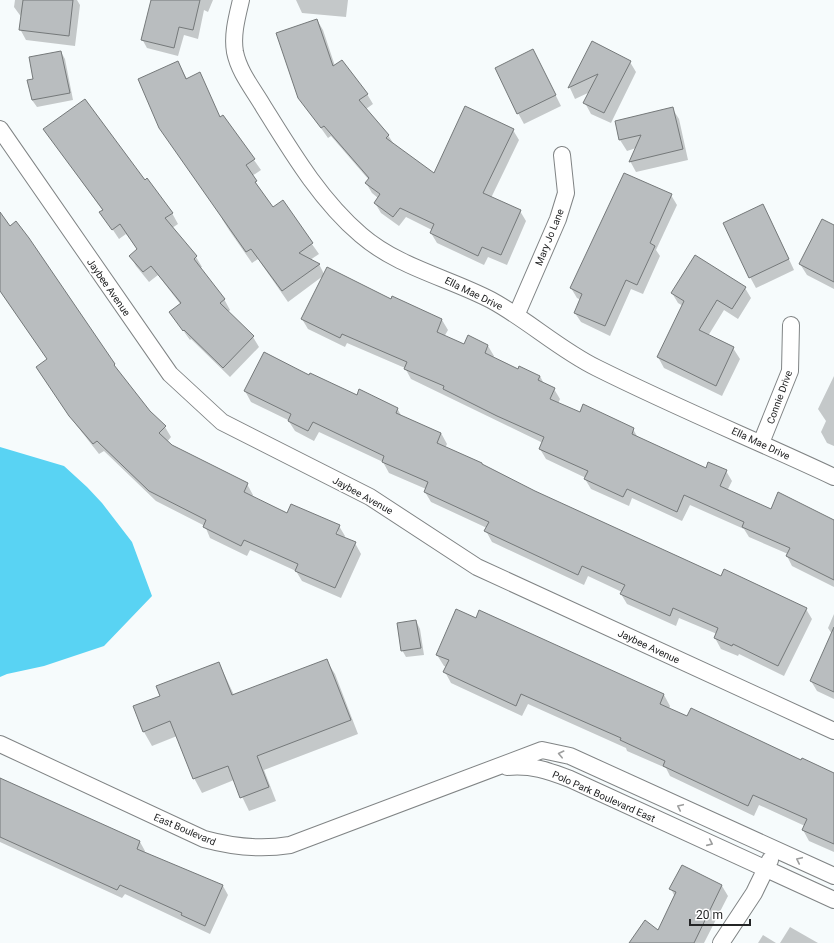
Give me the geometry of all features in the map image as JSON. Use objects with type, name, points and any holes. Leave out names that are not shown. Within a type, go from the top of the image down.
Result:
[{"type":"street","name":"Ella Mae Drive","points":[[241,0],[234,31],[235,50],[238,63],[291,150],[335,210],[361,235],[383,251],[459,285],[514,314],[596,367],[834,477]]},
{"type":"street","name":"Jaybee Avenue","points":[[0,129],[170,374],[222,422],[370,497],[477,567],[834,731]]},
{"type":"street","name":"Mary Jo Lane","points":[[514,314],[519,309],[558,219],[566,193],[562,155]]},
{"type":"street","name":"Connie Drive","points":[[761,443],[790,371],[791,325]]},
{"type":"street","name":"East Boulevard","points":[[0,744],[204,839],[226,845],[254,848],[290,845],[491,768]]},
{"type":"street","name":"Polo Park Boulevard East","points":[[491,768],[542,750],[570,756],[834,876]]},
{"type":"street","name":"Polo Park Boulevard East","points":[[491,768],[525,766],[544,768],[834,900]]},
{"type":"street","points":[[721,943],[754,893],[776,849]]},
{"type":"water","points":[[0,447],[64,466],[87,487],[102,503],[132,542],[152,596],[104,646],[44,666],[7,674],[0,677]]},
{"type":"building","points":[[23,0],[73,0],[69,36],[19,30]]},
{"type":"building","points":[[151,0],[200,0],[193,30],[179,27],[174,48],[141,40]]},
{"type":"building","points":[[317,19],[333,66],[342,60],[368,94],[359,100],[389,135],[386,138],[434,173],[465,106],[514,129],[483,193],[521,210],[501,255],[482,247],[478,256],[430,233],[434,224],[400,208],[393,217],[374,203],[380,194],[365,183],[369,178],[324,126],[321,128],[298,98],[276,33]]},
{"type":"building","points":[[592,41],[631,61],[604,113],[583,103],[598,74],[568,88]]},
{"type":"building","points":[[533,49],[556,95],[517,114],[495,68]]},
{"type":"building","points":[[61,51],[70,93],[32,100],[27,80],[33,79],[29,57]]},
{"type":"building","points":[[178,61],[186,79],[200,72],[220,117],[223,115],[255,159],[246,165],[257,181],[255,182],[273,207],[283,200],[313,243],[299,253],[320,264],[282,291],[251,249],[246,252],[159,128],[138,79]]},
{"type":"building","points":[[85,99],[145,180],[147,178],[173,213],[165,218],[197,256],[194,259],[225,299],[220,303],[254,336],[223,368],[184,330],[183,331],[169,312],[181,303],[151,266],[143,272],[129,256],[137,249],[120,224],[112,230],[99,212],[103,210],[43,129]]},
{"type":"building","points":[[673,107],[683,149],[629,162],[641,135],[619,140],[615,121]]},
{"type":"building","points":[[624,173],[672,194],[650,243],[655,246],[637,285],[626,280],[605,326],[574,313],[582,294],[570,288]]},
{"type":"building","points":[[763,204],[789,259],[749,278],[723,223]]},
{"type":"building","points":[[0,212],[10,226],[16,221],[115,364],[114,365],[150,411],[166,426],[159,433],[172,445],[248,483],[244,492],[287,513],[291,504],[340,525],[336,534],[356,542],[335,588],[295,571],[298,564],[244,540],[241,546],[203,527],[206,520],[149,491],[97,441],[93,444],[69,416],[36,367],[47,359],[0,291]]},
{"type":"building","points":[[822,219],[834,225],[834,282],[799,264]]},
{"type":"building","points":[[695,255],[746,287],[732,309],[717,300],[699,330],[734,347],[716,386],[657,357],[684,301],[671,293]]},
{"type":"building","points":[[327,267],[391,299],[392,296],[442,319],[437,332],[464,344],[468,335],[488,345],[485,353],[518,369],[519,366],[540,376],[538,380],[555,388],[550,399],[580,412],[583,404],[634,428],[632,434],[706,468],[708,462],[727,470],[720,486],[771,509],[778,492],[834,520],[834,580],[786,556],[790,548],[742,527],[744,522],[684,495],[677,512],[627,489],[623,497],[584,479],[588,471],[539,449],[544,437],[497,416],[443,389],[444,386],[404,369],[407,362],[342,334],[340,338],[301,319]]},
{"type":"building","points":[[264,352],[309,375],[310,373],[357,395],[359,389],[398,408],[396,413],[441,433],[437,443],[482,463],[535,491],[721,576],[724,569],[807,608],[778,666],[733,644],[732,646],[714,638],[718,628],[673,608],[670,616],[620,594],[625,585],[582,566],[578,575],[484,531],[489,522],[424,492],[428,482],[382,462],[384,456],[313,422],[308,431],[288,421],[291,414],[244,391]]},
{"type":"building","points":[[456,609],[476,618],[479,610],[664,694],[660,704],[687,716],[691,708],[801,760],[802,758],[834,773],[834,844],[802,830],[807,819],[753,795],[748,806],[663,766],[665,761],[620,740],[621,738],[521,694],[516,706],[443,672],[449,660],[436,655]]},
{"type":"building","points":[[416,620],[421,648],[401,651],[397,623]]},
{"type":"building","points":[[834,627],[834,692],[810,681]]},
{"type":"building","points":[[327,659],[351,720],[257,756],[269,787],[240,798],[228,766],[193,779],[170,721],[143,732],[133,706],[160,696],[156,686],[219,662],[232,695]]},
{"type":"building","points":[[0,778],[140,841],[137,849],[223,885],[205,926],[181,915],[182,913],[120,885],[117,890],[0,837]]},
{"type":"building","points":[[682,865],[722,885],[694,943],[629,943],[645,920],[658,930],[676,892],[669,889]]}]
